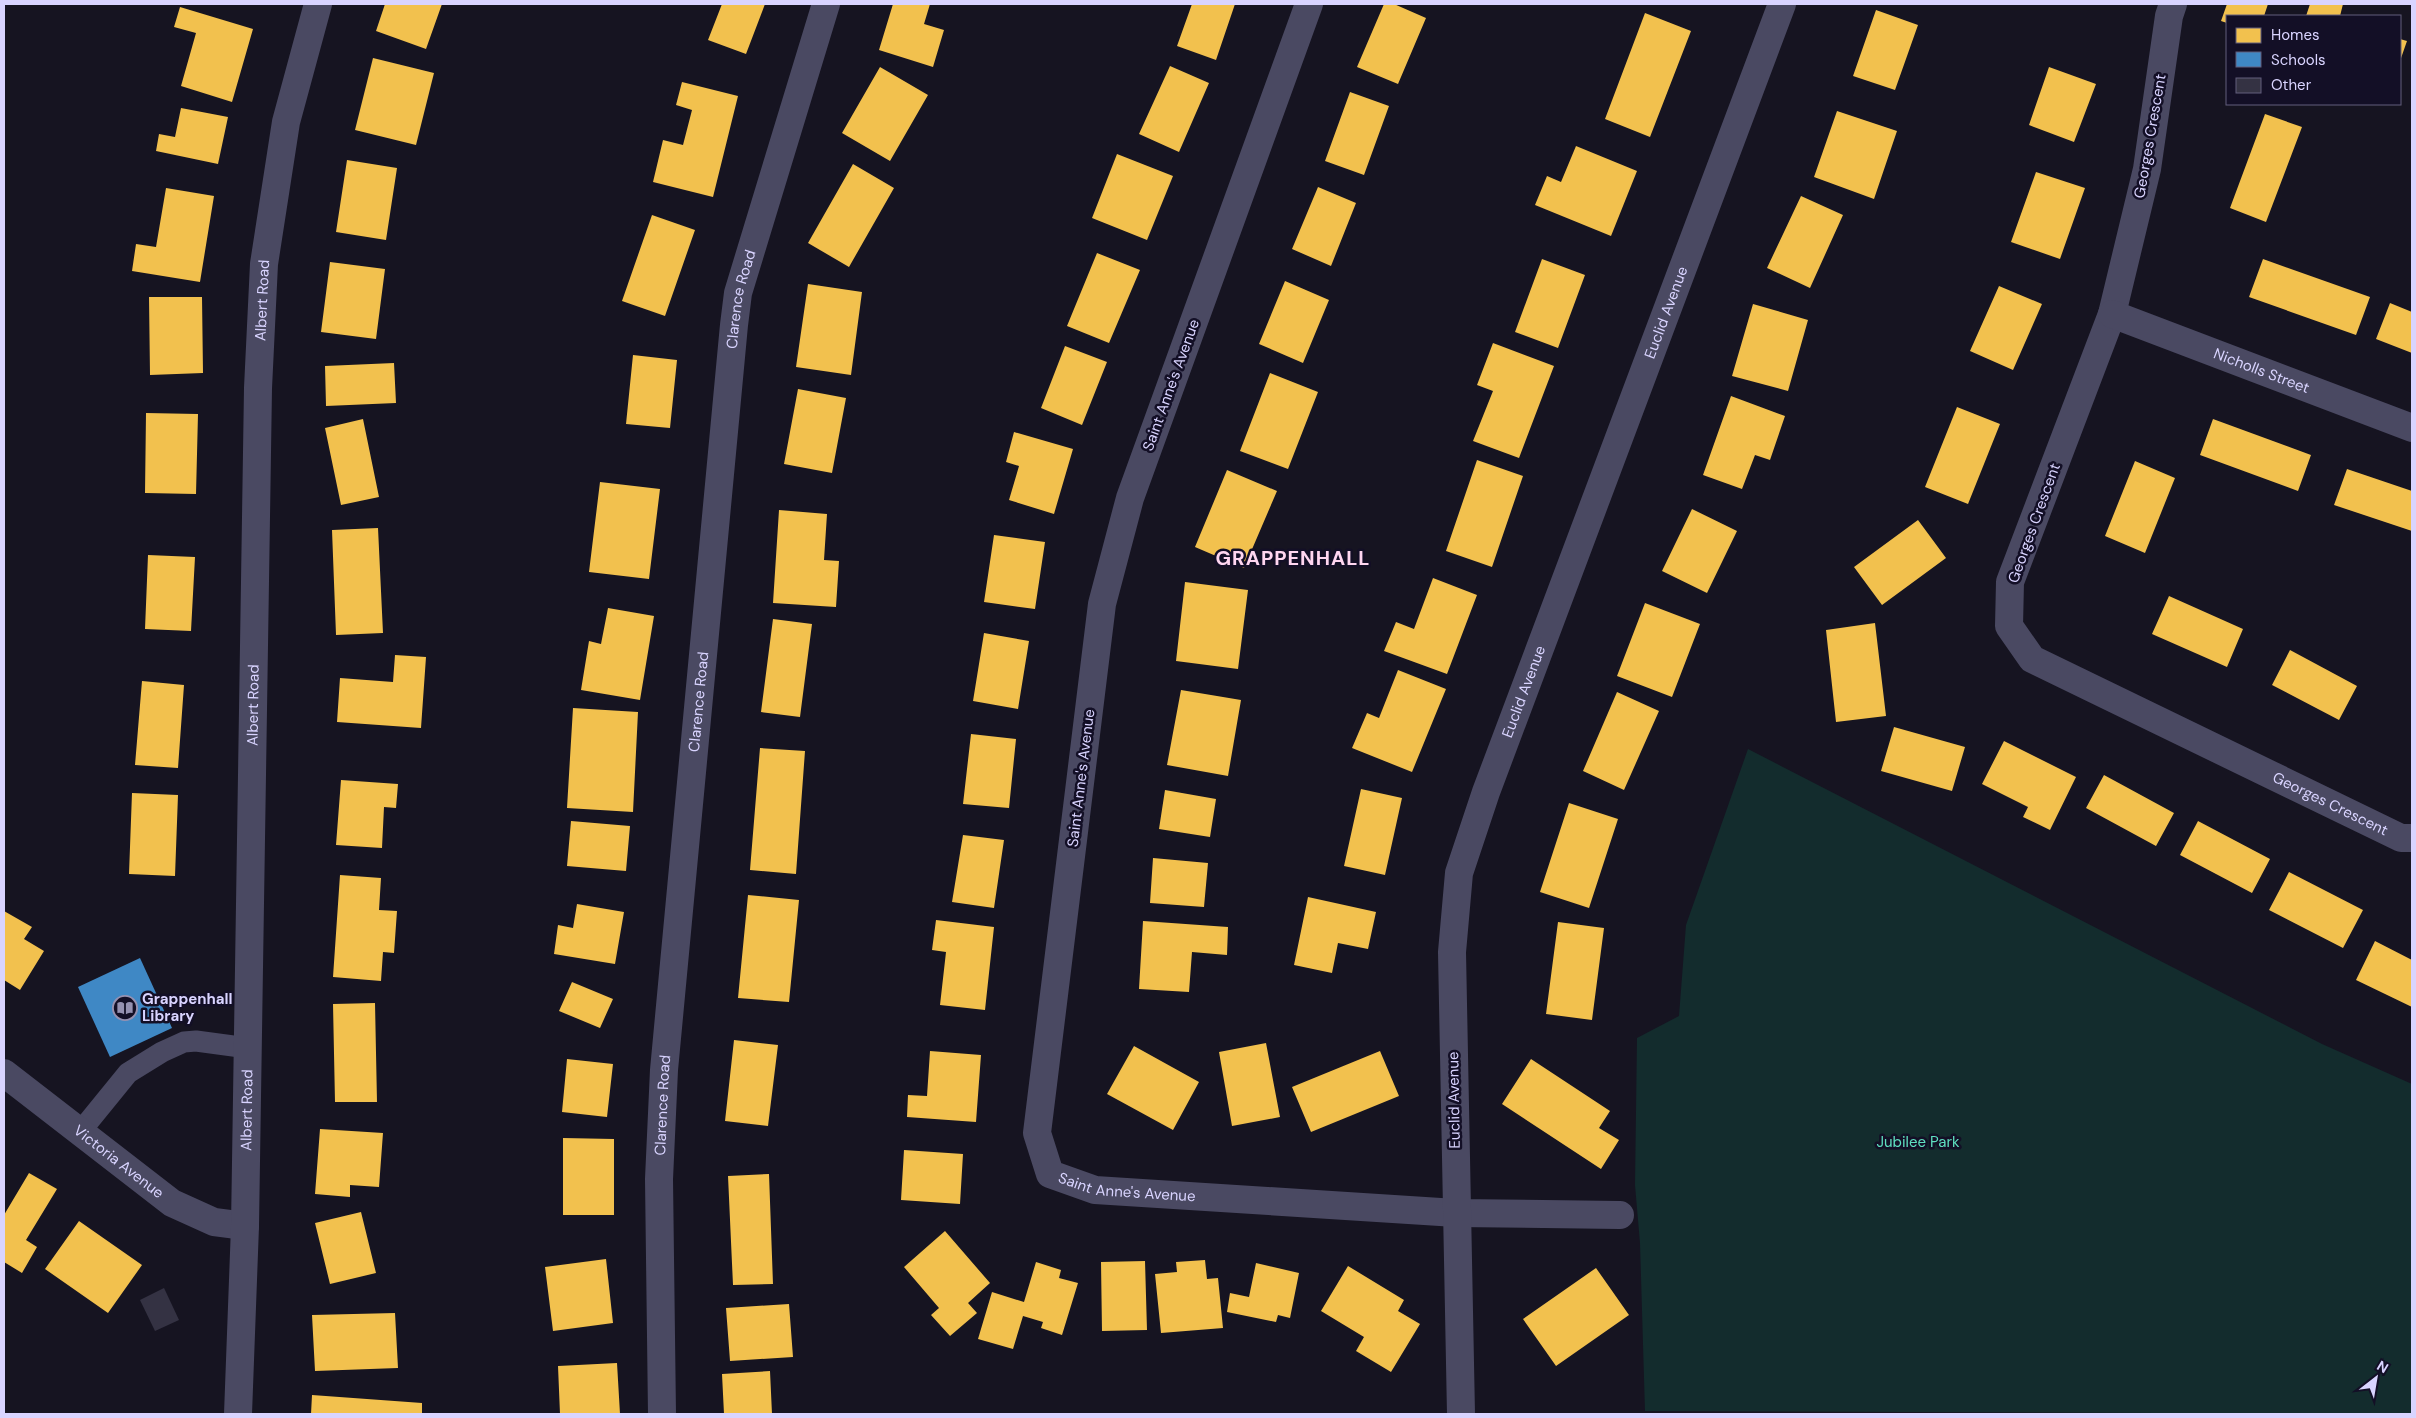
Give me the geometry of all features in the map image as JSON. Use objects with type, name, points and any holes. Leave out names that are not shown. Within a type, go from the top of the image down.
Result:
[{"type":"street","name":"Albert Road","points":[[238,1414],[245,1226],[258,388],[264,264],[286,122],[318,4]]},
{"type":"street","name":"Clarence Road","points":[[662,1414],[659,1179],[664,1070],[734,325],[738,293],[826,4]]},
{"type":"street","name":"Saint Anne's Avenue","points":[[1308,4],[1130,498],[1102,604],[1038,1133],[1050,1174],[1095,1190],[1456,1213]]},
{"type":"street","name":"Euclid Avenue","points":[[1460,1414],[1452,952],[1459,873],[1486,792],[1782,4]]},
{"type":"street","name":"Georges Crescent","points":[[2173,4],[2169,16],[2147,169],[2112,314],[2010,582],[2009,626],[2032,659],[2401,838],[2412,838]]},
{"type":"street","name":"Nicholls Street","points":[[2112,314],[2412,428]]},
{"type":"street","name":"Victoria Avenue","points":[[4,1073],[172,1203],[214,1222],[245,1226]]},
{"type":"street","points":[[1456,1213],[1620,1215]]},
{"type":"lane","points":[[80,1132],[128,1073],[162,1052],[184,1042],[196,1041],[248,1048]]},
{"type":"green space","name":"Jubilee Park","points":[[1748,749],[2322,1044],[2412,1084],[2412,1414],[1645,1411],[1640,1243],[1635,1185],[1637,1038],[1679,1016],[1686,925]]},
{"type":"building: Homes","points":[[385,4],[442,4],[426,49],[376,31]]},
{"type":"building: Homes","points":[[722,4],[765,4],[746,54],[708,40]]},
{"type":"building: Homes","points":[[893,4],[930,4],[924,24],[944,30],[933,67],[879,50]]},
{"type":"building: Homes","points":[[1192,4],[1235,4],[1216,60],[1177,46]]},
{"type":"building: Homes","points":[[1384,4],[1394,4],[1426,18],[1398,84],[1357,67]]},
{"type":"building: Homes","points":[[2227,4],[2268,4],[2264,15],[2226,15],[2226,23],[2221,21]]},
{"type":"building: Homes","points":[[2310,4],[2343,4],[2340,15],[2306,15]]},
{"type":"building: Homes","points":[[180,7],[253,29],[232,102],[181,86],[196,33],[174,27]]},
{"type":"building: Homes","points":[[1876,10],[1918,25],[1895,90],[1853,76]]},
{"type":"building: Homes","points":[[1645,13],[1691,31],[1650,137],[1605,119]]},
{"type":"building: Homes","points":[[2401,39],[2407,41],[2401,58]]},
{"type":"building: Homes","points":[[373,58],[434,73],[416,145],[355,130]]},
{"type":"building: Homes","points":[[1170,66],[1209,83],[1179,152],[1139,134]]},
{"type":"building: Homes","points":[[880,67],[928,95],[890,161],[842,133]]},
{"type":"building: Homes","points":[[2049,67],[2096,84],[2074,142],[2029,125]]},
{"type":"building: Homes","points":[[682,82],[738,96],[713,197],[653,182],[663,140],[683,145],[692,110],[676,105]]},
{"type":"building: Homes","points":[[1350,92],[1389,106],[1364,175],[1325,161]]},
{"type":"building: Homes","points":[[181,108],[228,117],[218,164],[156,151],[159,134],[175,137]]},
{"type":"building: Homes","points":[[1837,111],[1897,131],[1874,199],[1814,177]]},
{"type":"building: Homes","points":[[2265,114],[2302,127],[2266,222],[2230,208]]},
{"type":"building: Homes","points":[[1576,146],[1637,171],[1611,236],[1535,205],[1547,176],[1561,182]]},
{"type":"building: Homes","points":[[1117,154],[1173,176],[1147,240],[1092,218]]},
{"type":"building: Homes","points":[[347,160],[397,168],[386,240],[336,232]]},
{"type":"building: Homes","points":[[853,164],[894,188],[849,267],[808,243]]},
{"type":"building: Homes","points":[[2036,172],[2085,188],[2060,259],[2011,242]]},
{"type":"building: Homes","points":[[1318,187],[1356,203],[1331,266],[1292,249]]},
{"type":"building: Homes","points":[[166,188],[214,196],[200,282],[132,271],[136,244],[156,247]]},
{"type":"building: Homes","points":[[1801,196],[1843,215],[1810,288],[1767,268]]},
{"type":"building: Homes","points":[[652,215],[695,230],[665,316],[622,301]]},
{"type":"building: Homes","points":[[1097,253],[1140,270],[1109,343],[1067,326]]},
{"type":"building: Homes","points":[[1542,259],[1585,275],[1558,348],[1515,332]]},
{"type":"building: Homes","points":[[2263,259],[2370,297],[2356,335],[2249,297]]},
{"type":"building: Homes","points":[[330,262],[385,269],[376,339],[321,332]]},
{"type":"building: Homes","points":[[1285,281],[1329,300],[1303,363],[1259,344]]},
{"type":"building: Homes","points":[[808,284],[862,292],[851,375],[796,367]]},
{"type":"building: Homes","points":[[1999,286],[2042,304],[2013,370],[1970,351]]},
{"type":"building: Homes","points":[[149,297],[202,297],[203,373],[150,375]]},
{"type":"building: Homes","points":[[2390,303],[2412,312],[2412,353],[2376,339]]},
{"type":"building: Homes","points":[[1753,304],[1808,320],[1788,391],[1732,376]]},
{"type":"building: Homes","points":[[1493,343],[1554,366],[1519,458],[1473,441],[1493,391],[1477,385]]},
{"type":"building: Homes","points":[[1065,346],[1107,362],[1082,425],[1041,408]]},
{"type":"building: Homes","points":[[633,355],[677,360],[670,428],[626,424]]},
{"type":"building: Homes","points":[[394,363],[396,403],[326,406],[325,366]]},
{"type":"building: Homes","points":[[1270,373],[1318,392],[1288,469],[1240,451]]},
{"type":"building: Homes","points":[[798,389],[846,398],[832,473],[784,464]]},
{"type":"building: Homes","points":[[1731,396],[1785,416],[1770,460],[1755,455],[1742,489],[1703,475]]},
{"type":"building: Homes","points":[[1957,407],[2000,424],[1968,504],[1925,487]]},
{"type":"building: Homes","points":[[146,413],[198,414],[196,494],[145,493]]},
{"type":"building: Homes","points":[[363,419],[379,497],[341,505],[325,428]]},
{"type":"building: Homes","points":[[2213,419],[2311,455],[2298,491],[2200,455]]},
{"type":"building: Homes","points":[[1014,432],[1073,449],[1054,514],[1009,500],[1019,466],[1006,462]]},
{"type":"building: Homes","points":[[1477,460],[1523,476],[1492,567],[1446,551]]},
{"type":"building: Homes","points":[[2135,461],[2175,478],[2145,553],[2105,536]]},
{"type":"building: Homes","points":[[2347,469],[2412,491],[2412,531],[2334,505]]},
{"type":"building: Homes","points":[[1227,470],[1277,491],[1244,568],[1195,547]]},
{"type":"building: Homes","points":[[600,482],[660,489],[649,579],[589,572]]},
{"type":"building: Homes","points":[[1692,509],[1737,531],[1707,593],[1662,571]]},
{"type":"building: Homes","points":[[779,510],[827,514],[824,560],[839,561],[836,607],[773,603]]},
{"type":"building: Homes","points":[[1918,520],[1946,558],[1882,605],[1854,567]]},
{"type":"building: Homes","points":[[378,528],[383,633],[336,635],[332,530]]},
{"type":"building: Homes","points":[[994,535],[1045,542],[1035,609],[984,602]]},
{"type":"building: Homes","points":[[148,555],[195,557],[191,631],[145,629]]},
{"type":"building: Homes","points":[[1433,578],[1477,595],[1447,674],[1384,651],[1396,622],[1414,629]]},
{"type":"building: Homes","points":[[1185,582],[1248,590],[1238,669],[1176,661]]},
{"type":"building: Homes","points":[[2169,596],[2243,629],[2227,667],[2152,634]]},
{"type":"building: Homes","points":[[1645,603],[1700,624],[1672,697],[1617,676]]},
{"type":"building: Homes","points":[[608,608],[654,616],[640,700],[581,690],[589,641],[601,644]]},
{"type":"building: Homes","points":[[773,619],[812,624],[800,717],[761,712]]},
{"type":"building: Homes","points":[[1875,623],[1886,716],[1836,722],[1826,630]]},
{"type":"building: Homes","points":[[984,633],[1029,641],[1018,709],[973,701]]},
{"type":"building: Homes","points":[[2290,650],[2357,686],[2339,720],[2272,685]]},
{"type":"building: Homes","points":[[395,655],[426,657],[421,728],[337,722],[340,678],[393,682]]},
{"type":"building: Homes","points":[[1398,670],[1446,689],[1412,772],[1352,748],[1367,713],[1379,718]]},
{"type":"building: Homes","points":[[142,681],[184,685],[178,768],[135,765]]},
{"type":"building: Homes","points":[[1181,690],[1241,700],[1228,776],[1167,765]]},
{"type":"building: Homes","points":[[1617,692],[1659,711],[1624,790],[1583,771]]},
{"type":"building: Homes","points":[[573,708],[638,712],[633,812],[567,808]]},
{"type":"building: Homes","points":[[1894,727],[1965,747],[1952,791],[1881,771]]},
{"type":"building: Homes","points":[[971,734],[1016,739],[1009,808],[963,804]]},
{"type":"building: Homes","points":[[2004,741],[2076,777],[2050,830],[2023,817],[2028,807],[1982,784]]},
{"type":"building: Homes","points":[[760,748],[805,751],[796,874],[750,870]]},
{"type":"building: Homes","points":[[2104,775],[2174,813],[2156,846],[2086,808]]},
{"type":"building: Homes","points":[[341,780],[398,784],[396,808],[384,807],[382,848],[336,845]]},
{"type":"building: Homes","points":[[1361,789],[1402,798],[1385,875],[1344,866]]},
{"type":"building: Homes","points":[[1165,790],[1216,799],[1210,837],[1159,829]]},
{"type":"building: Homes","points":[[132,793],[178,795],[175,876],[129,874]]},
{"type":"building: Homes","points":[[1569,803],[1618,819],[1589,908],[1540,892]]},
{"type":"building: Homes","points":[[571,821],[630,826],[626,871],[567,866]]},
{"type":"building: Homes","points":[[2198,821],[2270,859],[2252,893],[2180,855]]},
{"type":"building: Homes","points":[[963,835],[1004,840],[994,908],[952,902]]},
{"type":"building: Homes","points":[[1153,858],[1208,863],[1204,907],[1150,903]]},
{"type":"building: Homes","points":[[2289,872],[2363,910],[2343,948],[2269,910]]},
{"type":"building: Homes","points":[[340,875],[381,878],[379,910],[397,911],[394,953],[383,952],[381,981],[333,977]]},
{"type":"building: Homes","points":[[748,895],[799,900],[789,1002],[738,998]]},
{"type":"building: Homes","points":[[1308,897],[1376,912],[1368,949],[1338,943],[1332,973],[1294,965]]},
{"type":"building: Homes","points":[[577,904],[624,912],[615,964],[554,954],[558,925],[573,928]]},
{"type":"building: Homes","points":[[4,911],[32,927],[24,939],[44,951],[20,990],[4,980]]},
{"type":"building: Homes","points":[[936,920],[994,927],[985,1010],[940,1005],[946,952],[932,950]]},
{"type":"building: Homes","points":[[1143,921],[1228,927],[1227,955],[1192,952],[1189,992],[1139,989]]},
{"type":"building: Homes","points":[[1558,922],[1604,928],[1592,1020],[1546,1014]]},
{"type":"building: Homes","points":[[2375,941],[2412,960],[2412,1007],[2356,980]]},
{"type":"building: Homes","points":[[572,982],[613,999],[600,1028],[559,1011]]},
{"type":"building: Homes","points":[[375,1003],[377,1102],[335,1102],[333,1004]]},
{"type":"building: Homes","points":[[734,1040],[778,1045],[768,1126],[725,1121]]},
{"type":"building: Homes","points":[[1266,1043],[1280,1117],[1232,1126],[1219,1052]]},
{"type":"building: Homes","points":[[1134,1046],[1199,1082],[1173,1130],[1107,1094]]},
{"type":"building: Homes","points":[[930,1051],[981,1055],[976,1122],[907,1117],[908,1095],[927,1096]]},
{"type":"building: Homes","points":[[1380,1051],[1399,1096],[1311,1132],[1292,1087]]},
{"type":"building: Homes","points":[[567,1059],[613,1064],[607,1117],[562,1112]]},
{"type":"building: Homes","points":[[1531,1059],[1610,1111],[1599,1128],[1619,1140],[1601,1169],[1502,1104]]},
{"type":"building: Homes","points":[[320,1129],[383,1133],[379,1187],[350,1185],[350,1197],[315,1194]]},
{"type":"building: Homes","points":[[563,1138],[614,1139],[614,1215],[563,1215]]},
{"type":"building: Homes","points":[[904,1150],[963,1154],[960,1204],[901,1200]]},
{"type":"building: Homes","points":[[29,1173],[57,1189],[26,1240],[37,1247],[22,1273],[4,1262],[4,1215]]},
{"type":"building: Homes","points":[[769,1174],[773,1284],[733,1285],[728,1176]]},
{"type":"building: Homes","points":[[361,1212],[376,1273],[330,1284],[315,1223]]},
{"type":"building: Homes","points":[[79,1221],[142,1265],[108,1313],[45,1269]]},
{"type":"building: Homes","points":[[945,1231],[990,1283],[968,1303],[977,1313],[950,1336],[931,1315],[939,1308],[904,1267]]},
{"type":"building: Homes","points":[[606,1259],[613,1323],[553,1331],[545,1267]]},
{"type":"building: Homes","points":[[1205,1260],[1207,1279],[1218,1278],[1223,1328],[1161,1333],[1155,1274],[1177,1272],[1176,1262]]},
{"type":"building: Homes","points":[[1145,1261],[1147,1330],[1102,1331],[1101,1262]]},
{"type":"building: Homes","points":[[1036,1262],[1061,1270],[1059,1278],[1078,1283],[1062,1335],[1041,1328],[1043,1322],[1023,1316],[1013,1349],[978,1339],[992,1292],[1024,1302]]},
{"type":"building: Homes","points":[[1256,1263],[1299,1273],[1290,1318],[1278,1315],[1276,1322],[1227,1312],[1230,1293],[1249,1297]]},
{"type":"building: Homes","points":[[1348,1266],[1404,1300],[1398,1311],[1420,1324],[1391,1372],[1356,1351],[1364,1337],[1321,1311]]},
{"type":"building: Homes","points":[[1596,1268],[1629,1315],[1556,1366],[1523,1319]]},
{"type":"building: Homes","points":[[789,1304],[793,1357],[730,1361],[726,1308]]},
{"type":"building: Homes","points":[[395,1313],[398,1368],[315,1371],[312,1315]]},
{"type":"building: Homes","points":[[617,1363],[620,1414],[560,1414],[558,1366]]},
{"type":"building: Homes","points":[[770,1371],[772,1414],[724,1414],[722,1374]]},
{"type":"building: Homes","points":[[312,1395],[422,1403],[422,1414],[311,1414]]},
{"type":"building: Schools","name":"Grappenhall Library","points":[[140,958],[172,1028],[110,1057],[78,987]]},
{"type":"building: Other","points":[[164,1288],[179,1320],[155,1331],[140,1300]]},
{"type":"place","name":"Grappenhall Library","points":[[125,1008]]},
{"type":"district","name":"GRAPPENHALL","points":[[1293,558]]}]
